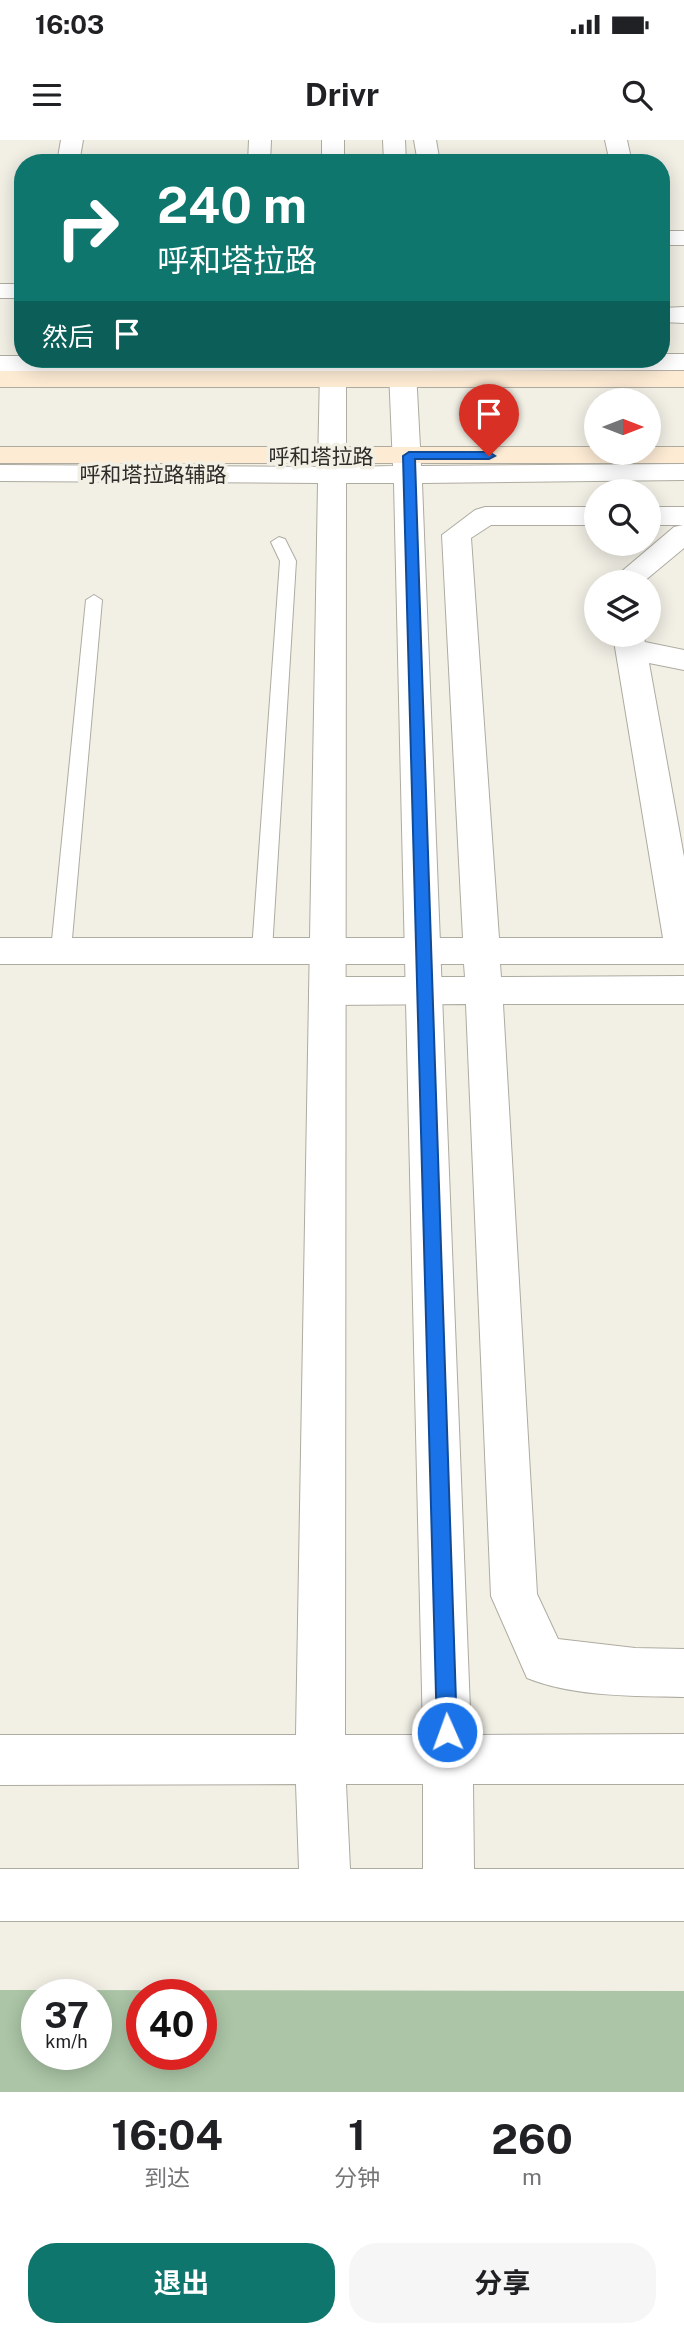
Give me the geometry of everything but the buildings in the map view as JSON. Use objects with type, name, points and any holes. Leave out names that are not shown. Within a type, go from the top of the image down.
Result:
[{"type":"main road","points":[[0,379],[403,368],[684,379]]},
{"type":"main road","name":"呼和塔拉路","points":[[0,455],[332,466]]},
{"type":"main road","name":"呼和塔拉路","points":[[409,465],[684,455]]},
{"type":"street","points":[[325,1895],[320,1759],[333,368]]},
{"type":"street","points":[[403,368],[409,465],[424,950],[448,1759],[449,1895]]},
{"type":"street","name":"呼和塔拉路辅路","points":[[0,473],[409,465],[684,472]]},
{"type":"street","points":[[584,516],[485,516],[456,535],[482,970],[514,1596],[544,1661],[635,1672],[684,1672]]},
{"type":"street","points":[[661,516],[684,516]]},
{"type":"street","points":[[639,570],[684,533]]},
{"type":"street","points":[[327,991],[425,991],[482,970],[683,951],[631,647]]},
{"type":"street","points":[[645,647],[684,660]]},
{"type":"street","points":[[0,951],[424,950],[482,970],[684,990]]},
{"type":"street","points":[[0,1760],[684,1759]]},
{"type":"street","points":[[0,1895],[684,1895]]},
{"type":"lane","points":[[262,950],[288,561],[279,542]]},
{"type":"lane","points":[[61,950],[94,600]]},
{"type":"green space","points":[[0,1990],[21,1990],[21,2070],[112,2070],[112,1990],[126,1990],[126,2070],[217,2070],[217,1990],[684,1991],[684,2092],[0,2092]]},
{"type":"route","points":[[447,1732],[409,456],[489,456]]}]
